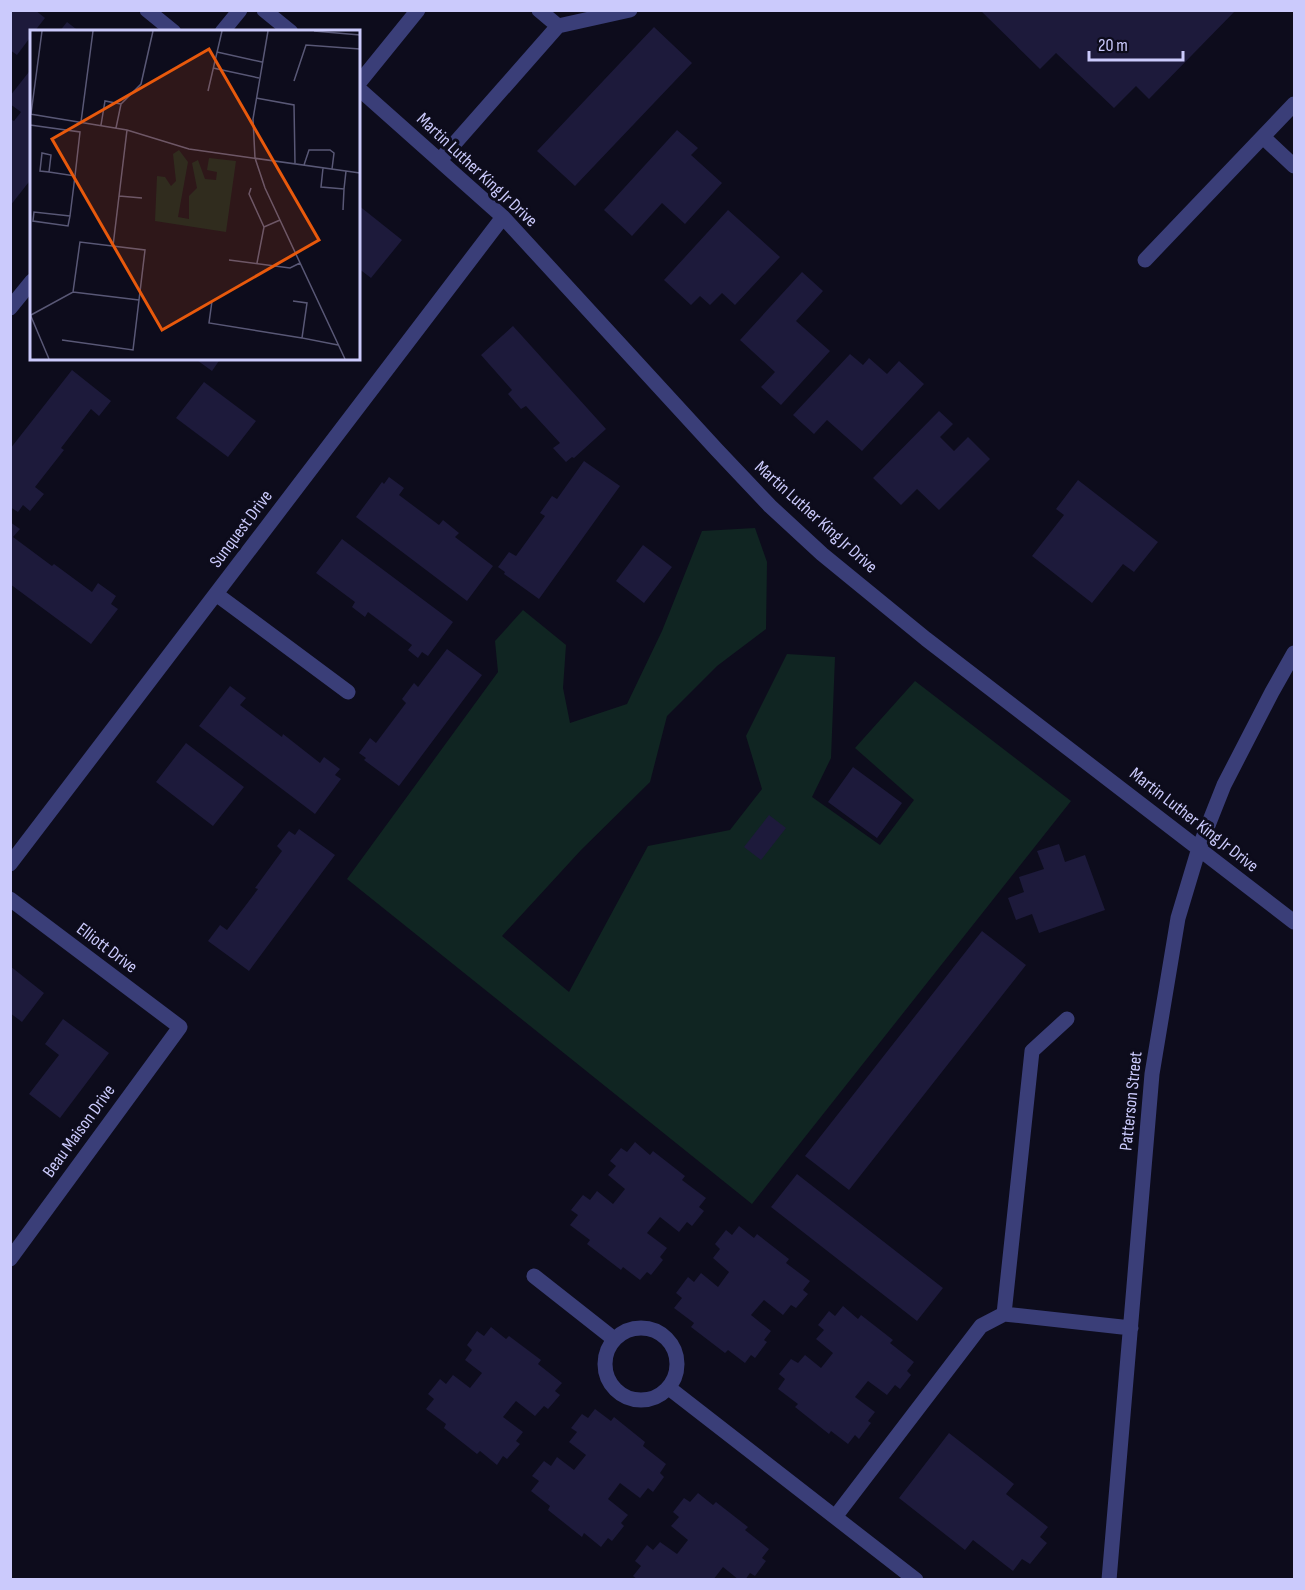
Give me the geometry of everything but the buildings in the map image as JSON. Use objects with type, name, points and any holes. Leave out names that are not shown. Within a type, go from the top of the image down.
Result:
[{"type":"street","points":[[147,10],[172,30]]},
{"type":"street","points":[[224,30],[240,10]]},
{"type":"street","points":[[264,10],[289,30]]},
{"type":"street","points":[[360,83],[418,10]]},
{"type":"street","points":[[539,10],[558,26]]},
{"type":"street","points":[[440,160],[558,26],[630,10]]},
{"type":"street","name":"Martin Luther King Jr Drive","points":[[360,88],[502,217],[724,458],[770,506],[822,554],[926,639],[1294,922]]},
{"type":"street","points":[[1145,260],[1294,104]]},
{"type":"street","points":[[1263,137],[1294,166]]},
{"type":"street","name":"Sunquest Drive","points":[[10,864],[502,217]]},
{"type":"street","points":[[10,308],[30,283]]},
{"type":"street","points":[[216,594],[348,692]]},
{"type":"street","name":"Patterson Street","points":[[1109,1580],[1152,1074],[1178,918],[1199,848],[1224,784],[1294,653]]},
{"type":"street","name":"Elliott Drive","points":[[10,899],[180,1027]]},
{"type":"street","points":[[1004,1314],[1032,1051],[1067,1018]]},
{"type":"street","name":"Beau Maison Drive","points":[[10,1259],[180,1027]]},
{"type":"street","points":[[534,1276],[615,1339]]},
{"type":"street","points":[[835,1517],[981,1326],[1004,1314],[1131,1328]]},
{"type":"street","points":[[643,1328],[661,1333],[670,1341],[676,1353],[678,1365],[675,1378],[669,1388],[649,1400],[626,1397],[616,1391],[605,1371],[608,1348],[624,1331],[643,1328]]},
{"type":"street","points":[[669,1388],[916,1580]]},
{"type":"green space","points":[[755,528],[767,562],[766,629],[717,666],[667,716],[650,782],[581,850],[502,936],[569,992],[648,846],[730,830],[762,789],[746,736],[787,654],[835,657],[831,758],[812,797],[880,845],[914,800],[855,748],[915,681],[1071,801],[752,1204],[347,879],[498,672],[495,641],[523,610],[566,645],[563,688],[570,723],[627,704],[662,631],[702,531]]}]
